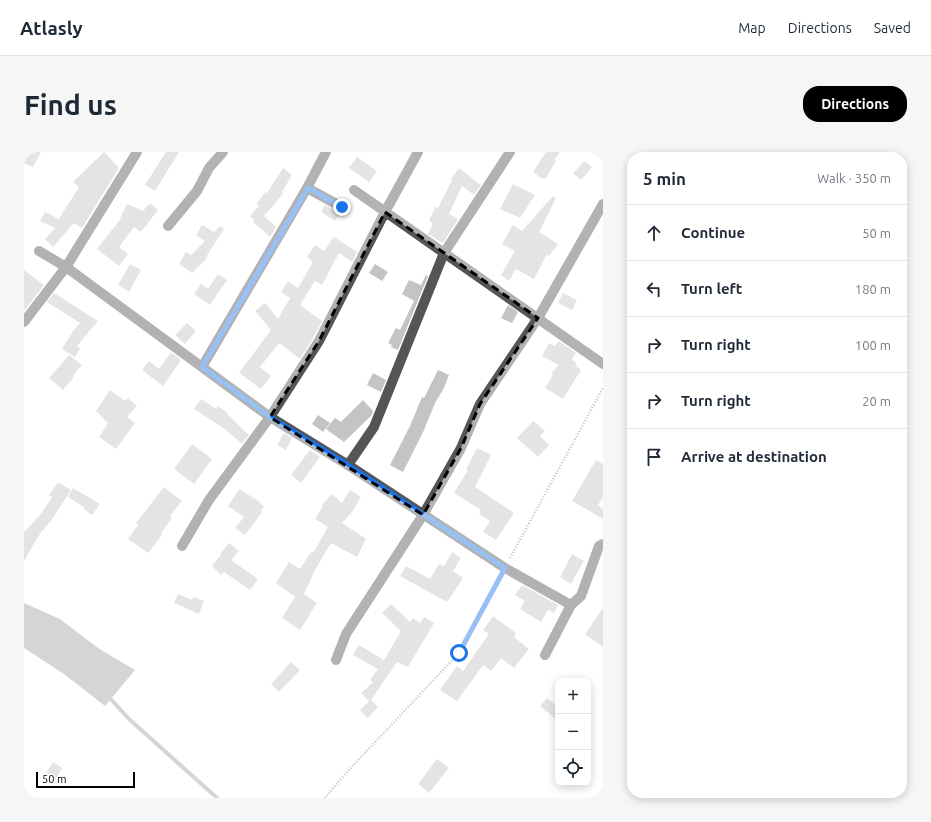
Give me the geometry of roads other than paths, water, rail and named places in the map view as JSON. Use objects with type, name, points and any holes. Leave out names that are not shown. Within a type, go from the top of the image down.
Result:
[{"type":"street","points":[[24,322],[66,267],[137,152]]},
{"type":"street","points":[[168,226],[197,191],[209,168],[223,152]]},
{"type":"street","points":[[202,367],[308,188],[326,152]]},
{"type":"street","points":[[182,546],[209,500],[270,417],[319,341],[385,212],[418,152]]},
{"type":"street","points":[[348,465],[374,427],[444,253],[510,152]]},
{"type":"street","points":[[308,188],[342,207]]},
{"type":"street","points":[[354,190],[603,364]]},
{"type":"street","points":[[336,660],[346,634],[423,515],[461,448],[480,404],[538,318],[603,204]]},
{"type":"street","points":[[39,250],[66,267],[270,417],[348,465],[505,568],[571,605]]},
{"type":"street","points":[[545,655],[571,605],[581,596],[599,546],[603,544]]},
{"type":"waterway","points":[[108,696],[129,719],[217,798]]}]
